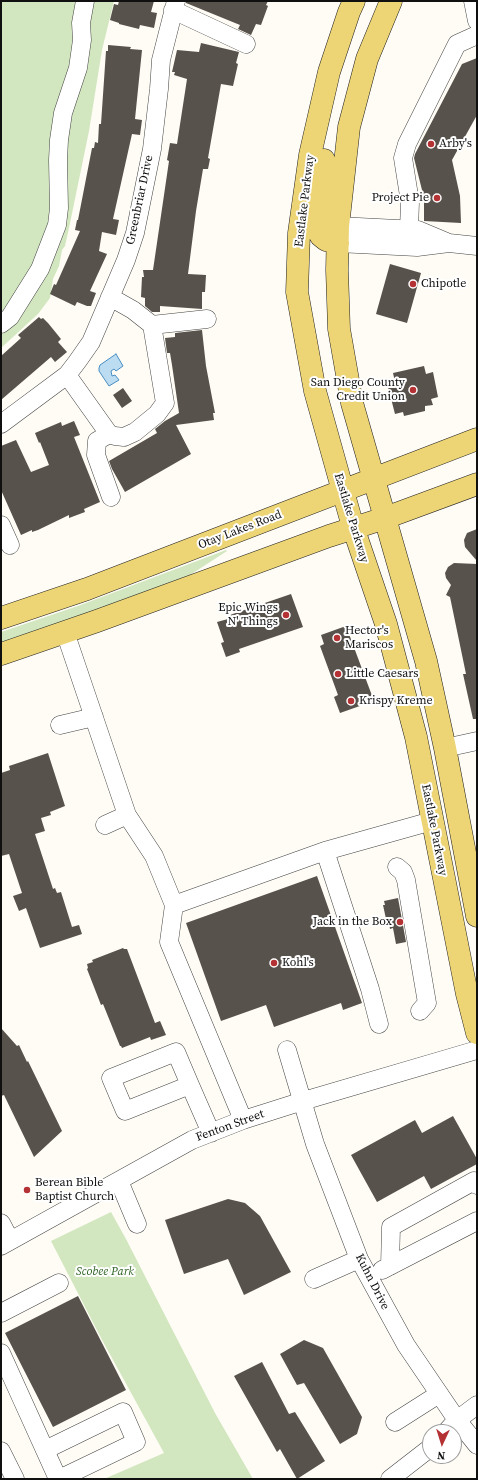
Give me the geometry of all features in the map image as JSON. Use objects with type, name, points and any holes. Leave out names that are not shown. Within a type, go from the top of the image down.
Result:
[{"type":"main road","name":"Eastlake Parkway","points":[[354,1],[329,72],[310,155],[299,233],[297,292],[315,391],[353,528],[386,624],[416,737],[467,994],[477,1033]]},
{"type":"main road","points":[[391,1],[367,59],[349,127],[338,234],[337,270],[339,329],[352,403],[426,661],[445,748],[477,916]]},
{"type":"main road","points":[[336,54],[336,87],[321,179],[318,231],[326,240],[338,234]]},
{"type":"main road","name":"Otay Lakes Road","points":[[1,618],[87,589],[477,439]]},
{"type":"main road","points":[[1,654],[477,484]]},
{"type":"street","points":[[1,324],[10,317],[40,269],[57,225],[59,208],[58,140],[62,113],[78,68],[82,40],[81,23],[85,1]]},
{"type":"street","points":[[473,1],[477,21]]},
{"type":"street","points":[[175,6],[246,44]]},
{"type":"street","name":"Greenbriar Drive","points":[[1,424],[67,375],[91,342],[126,260],[135,233],[153,143],[161,60],[175,6]]},
{"type":"street","points":[[409,230],[410,202],[403,158],[407,144],[457,44],[477,35]]},
{"type":"street","points":[[338,234],[418,230],[449,243]]},
{"type":"street","points":[[338,234],[417,247],[449,243],[477,246]]},
{"type":"street","points":[[67,375],[109,434],[114,436],[124,437],[135,432],[157,414],[165,403],[152,326],[133,310],[110,297]]},
{"type":"street","points":[[152,326],[207,319]]},
{"type":"street","points":[[109,434],[97,441],[96,455],[111,496]]},
{"type":"street","points":[[1,525],[10,545]]},
{"type":"street","points":[[65,632],[127,815],[154,856],[174,905],[169,942],[244,1120]]},
{"type":"street","points":[[60,725],[94,717]]},
{"type":"street","points":[[445,748],[477,742]]},
{"type":"street","points":[[105,825],[127,815]]},
{"type":"street","points":[[174,905],[325,852],[432,821]]},
{"type":"street","points":[[325,852],[370,989],[379,1024]]},
{"type":"street","points":[[397,866],[403,872],[406,880],[427,1003],[420,1011]]},
{"type":"street","name":"Kuhn Drive","points":[[286,1050],[303,1101],[319,1157],[359,1259],[406,1345],[439,1394],[451,1424]]},
{"type":"street","name":"Fenton Street","points":[[6,1243],[192,1140],[244,1120],[303,1101],[477,1050]]},
{"type":"street","points":[[190,1085],[211,1133]]},
{"type":"street","points":[[119,1180],[137,1224]]},
{"type":"street","points":[[390,1266],[391,1226],[474,1181],[477,1185]]},
{"type":"street","points":[[368,1276],[477,1221]]},
{"type":"street","points":[[1,1223],[6,1243]]},
{"type":"street","points":[[314,1279],[359,1259]]},
{"type":"street","points":[[1,1313],[59,1283]]},
{"type":"street","points":[[1,1353],[45,1450],[59,1479],[136,1442],[123,1412],[45,1450]]},
{"type":"street","points":[[395,1422],[439,1394]]},
{"type":"street","points":[[454,1424],[477,1405]]},
{"type":"street","name":"Kuhn Drive","points":[[462,1434],[477,1445]]},
{"type":"street","points":[[1,1451],[15,1479]]},
{"type":"street","points":[[390,1479],[422,1454]]},
{"type":"green space","points":[[1,1],[114,1],[102,50],[89,131],[69,228],[59,266],[53,279],[50,298],[38,314],[1,348]]},
{"type":"green space","points":[[226,550],[227,551],[190,575],[79,617],[1,643],[1,632],[78,606]]},
{"type":"green space","name":"Scobee Park","points":[[111,1212],[215,1413],[253,1479],[104,1479],[164,1453],[101,1338],[51,1241]]},
{"type":"water","points":[[116,354],[123,366],[116,371],[114,369],[111,371],[112,376],[115,375],[119,380],[109,386],[99,371],[99,368],[100,365]]},
{"type":"building","points":[[119,1],[154,1],[151,12],[157,13],[154,28],[140,25],[139,29],[110,20],[114,4],[118,5]]},
{"type":"building","points":[[186,1],[268,1],[266,5],[268,6],[261,25],[256,24],[251,35],[238,29],[240,25],[186,3]]},
{"type":"building","points":[[201,43],[239,52],[233,86],[221,84],[208,158],[210,159],[208,169],[203,169],[196,211],[188,274],[206,275],[205,292],[202,292],[202,309],[160,306],[160,312],[152,312],[145,306],[145,298],[141,297],[142,277],[144,277],[143,270],[153,270],[169,161],[167,160],[170,143],[177,144],[187,79],[174,75],[175,72],[172,72],[177,50],[199,52]]},
{"type":"building","points":[[108,45],[131,47],[130,49],[142,50],[135,119],[142,120],[140,135],[132,134],[113,219],[119,220],[116,235],[102,232],[99,251],[107,254],[90,291],[96,293],[91,306],[77,302],[75,306],[50,294],[54,284],[56,285],[80,231],[75,230],[92,148],[94,148],[95,142],[98,143],[99,124],[101,124],[106,51],[108,51]]},
{"type":"building","points":[[477,58],[477,115],[452,160],[460,196],[461,223],[424,221],[424,198],[414,158],[415,154],[462,64]]},
{"type":"building","points":[[390,264],[421,273],[407,323],[376,314]]},
{"type":"building","points":[[39,317],[41,319],[43,318],[48,323],[61,339],[58,342],[67,352],[55,362],[51,357],[1,400],[1,356],[21,338],[18,335]]},
{"type":"building","points":[[202,330],[206,366],[215,413],[213,413],[214,420],[176,425],[191,454],[125,492],[109,461],[157,433],[155,429],[179,413],[170,353],[167,353],[165,338],[175,337],[175,333]]},
{"type":"building","name":"San Diego County Credit Union","points":[[424,366],[426,374],[433,372],[438,397],[431,399],[433,405],[425,406],[425,411],[404,416],[403,412],[395,414],[387,383],[395,382],[393,373]]},
{"type":"building","points":[[123,388],[132,401],[122,408],[113,395]]},
{"type":"building","points":[[74,421],[80,435],[74,437],[100,502],[84,509],[85,512],[69,518],[69,515],[38,530],[32,532],[32,530],[21,535],[1,490],[1,446],[16,440],[31,472],[49,465],[35,433],[61,422],[62,426]]},
{"type":"building","points":[[477,529],[477,561],[465,547],[464,540],[467,533]]},
{"type":"building","points":[[454,563],[477,564],[477,719],[473,719],[463,674],[466,674],[450,597],[446,595],[451,585],[446,578],[445,573],[448,567]]},
{"type":"building","points":[[291,594],[303,627],[239,649],[240,652],[226,657],[221,643],[224,642],[217,622],[228,619],[227,616]]},
{"type":"building","points":[[346,626],[374,701],[340,713],[334,697],[338,695],[320,646],[324,644],[321,635]]},
{"type":"building","points":[[48,753],[65,806],[50,812],[51,815],[41,818],[45,831],[35,834],[53,889],[55,888],[57,893],[61,892],[72,927],[79,925],[82,934],[40,948],[26,908],[19,911],[13,896],[22,893],[9,854],[1,856],[1,773],[10,770],[9,766]]},
{"type":"building","name":"Kohl's","points":[[317,876],[362,1003],[343,1010],[341,1003],[274,1027],[266,1005],[221,1021],[186,923]]},
{"type":"building","points":[[398,898],[406,942],[396,944],[393,928],[390,929],[383,905],[385,905],[384,901]]},
{"type":"building","points":[[123,948],[127,949],[155,1023],[160,1021],[166,1035],[151,1040],[150,1037],[122,1048],[103,1004],[101,1005],[87,969],[87,964],[93,962],[92,960]]},
{"type":"building","points":[[1,1028],[17,1046],[19,1045],[62,1131],[34,1157],[4,1095],[1,1096]]},
{"type":"building","points":[[453,1116],[477,1159],[477,1164],[431,1189],[424,1176],[377,1202],[351,1155],[415,1120],[422,1133]]},
{"type":"building","points":[[228,1199],[245,1203],[260,1216],[291,1272],[244,1295],[228,1259],[184,1274],[165,1220]]},
{"type":"building","points":[[78,1296],[126,1390],[53,1427],[5,1333]]},
{"type":"building","points":[[304,1340],[323,1348],[362,1417],[357,1434],[340,1444],[304,1383],[297,1385],[280,1354]]},
{"type":"building","points":[[262,1362],[289,1414],[295,1412],[325,1461],[297,1479],[280,1449],[277,1452],[234,1376]]},
{"type":"place","name":"Arby's","points":[[431,144]]},
{"type":"place","name":"Project Pie","points":[[437,198]]},
{"type":"place","name":"Chipotle","points":[[413,284]]},
{"type":"place","name":"San Diego County Credit Union","points":[[413,390]]},
{"type":"place","name":"Epic Wings N' Things","points":[[286,615]]},
{"type":"place","name":"Hector's Mariscos","points":[[337,638]]},
{"type":"place","name":"Little Caesars","points":[[338,674]]},
{"type":"place","name":"Krispy Kreme","points":[[351,701]]},
{"type":"place","name":"Jack in the Box","points":[[400,922]]},
{"type":"place","name":"Kohl's","points":[[274,963]]},
{"type":"place","name":"Berean Bible Baptist Church","points":[[27,1190]]}]
